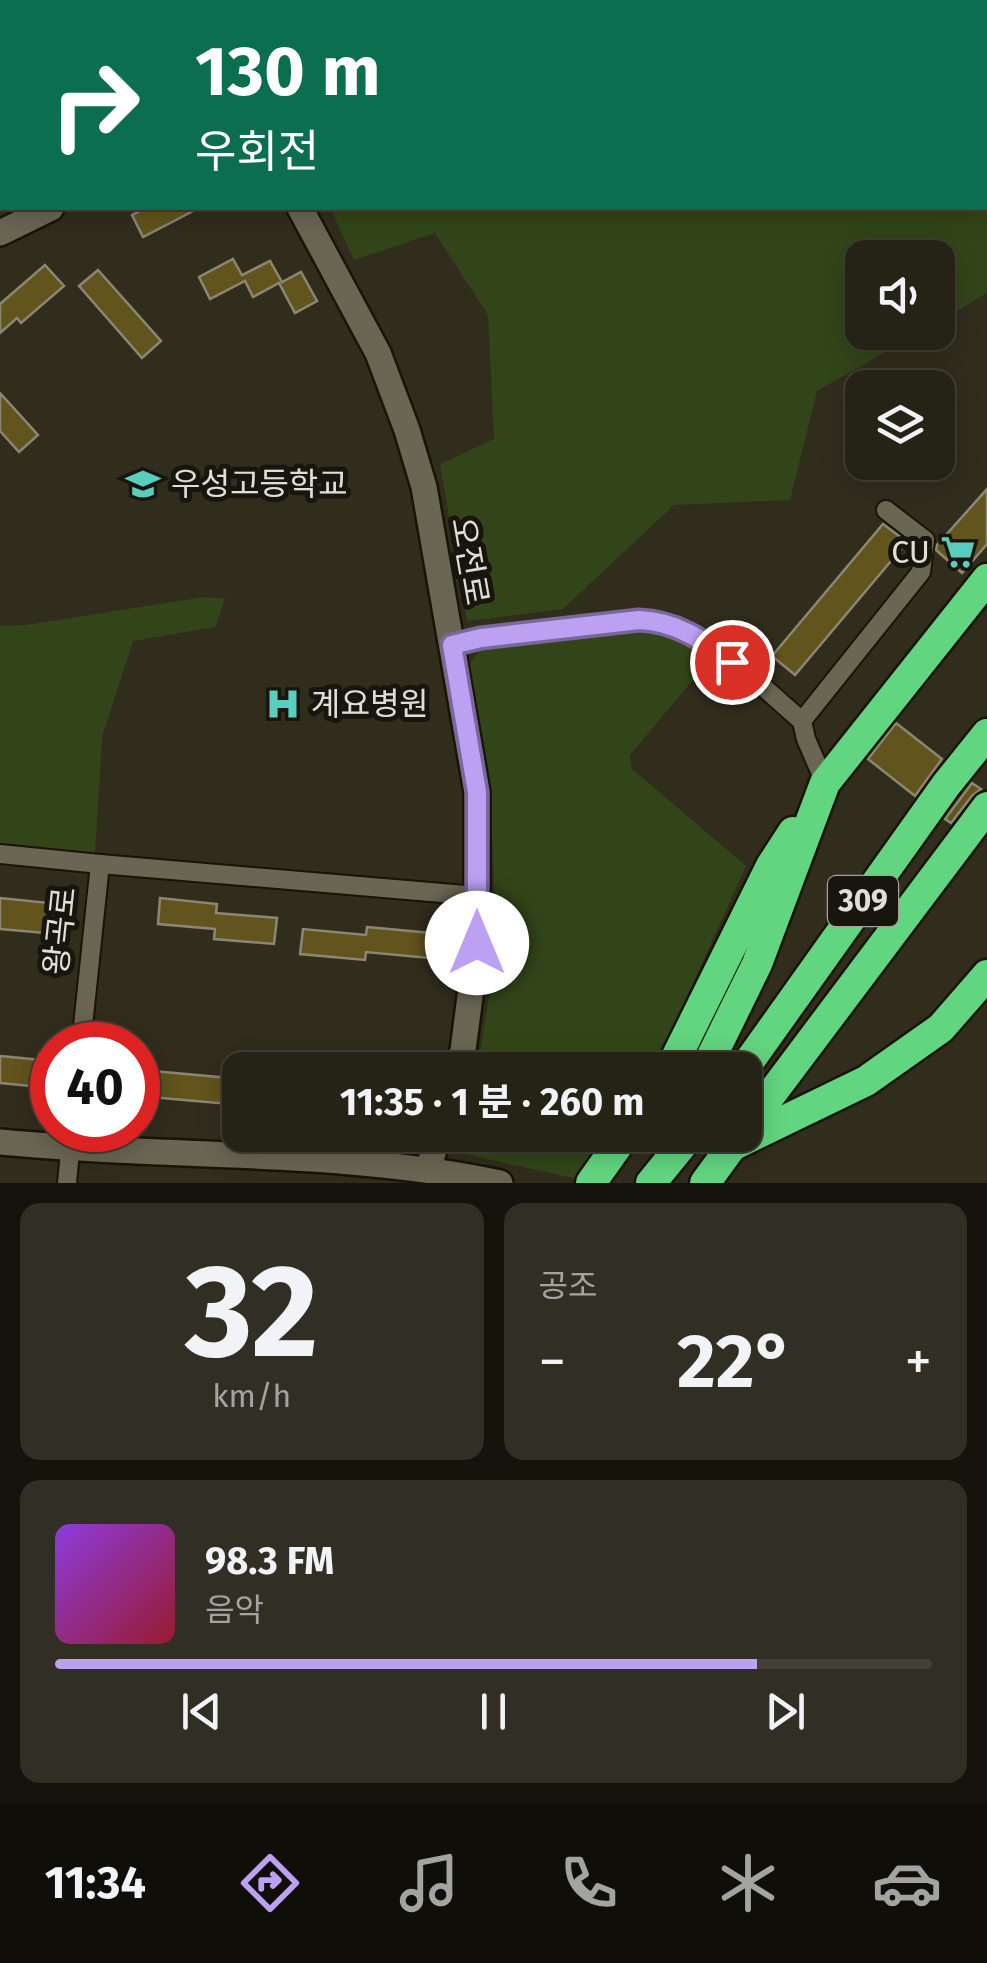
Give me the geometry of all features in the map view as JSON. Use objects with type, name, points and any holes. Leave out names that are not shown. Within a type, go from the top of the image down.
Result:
[{"type":"highway","points":[[679,1052],[771,866],[825,783],[987,579]]},
{"type":"highway","name":"309","points":[[756,1052],[946,785],[987,734]]},
{"type":"highway","points":[[714,1052],[758,964],[825,783]]},
{"type":"highway","name":"309","points":[[762,1107],[987,806]]},
{"type":"highway","points":[[762,1126],[866,1081],[940,1028],[987,974]]},
{"type":"highway","points":[[592,1183],[613,1152]]},
{"type":"highway","points":[[657,1176],[676,1152]]},
{"type":"highway","name":"309","points":[[709,1178],[728,1152]]},
{"type":"street","points":[[0,233],[47,210]]},
{"type":"street","name":"오전로","points":[[301,210],[378,353],[408,430],[424,487],[477,792],[477,943],[462,1052]]},
{"type":"street","points":[[802,720],[921,572],[925,540],[886,510]]},
{"type":"street","points":[[452,645],[481,638],[662,620],[710,645],[802,720],[825,783]]},
{"type":"street","name":"왕곡로","points":[[0,854],[100,864],[83,1022]]},
{"type":"street","points":[[100,864],[477,896]]},
{"type":"street","points":[[0,1142],[30,1141]]},
{"type":"street","points":[[160,1149],[500,1183]]},
{"type":"street","points":[[67,1183],[70,1152]]},
{"type":"green space","points":[[331,210],[987,210],[987,293],[955,312],[955,240],[845,240],[845,350],[889,350],[854,370],[845,370],[845,375],[817,391],[790,500],[674,505],[563,609],[467,621],[440,464],[494,439],[488,315],[435,233],[354,260]]},
{"type":"green space","points":[[204,597],[225,599],[215,627],[133,641],[102,737],[95,854],[0,843],[0,626]]},
{"type":"green space","points":[[668,631],[708,662],[630,755],[632,769],[746,866],[662,1052],[480,1052],[497,948],[490,793],[468,666],[484,644]]},
{"type":"green space","points":[[466,1152],[595,1152],[577,1179]]},
{"type":"building","points":[[142,210],[195,210],[143,237],[132,215]]},
{"type":"building","points":[[233,259],[242,275],[270,261],[282,282],[301,272],[317,301],[295,313],[279,283],[253,297],[245,281],[210,299],[199,277]]},
{"type":"building","points":[[45,265],[64,286],[21,323],[17,318],[0,333],[0,304]]},
{"type":"building","points":[[98,270],[161,341],[142,358],[79,286]]},
{"type":"building","points":[[0,393],[38,435],[19,452],[0,431]]},
{"type":"building","points":[[987,489],[987,544],[962,573],[936,550],[937,545]]},
{"type":"building","points":[[883,524],[907,542],[795,675],[772,656]]},
{"type":"building","points":[[896,723],[942,759],[915,796],[868,759]]},
{"type":"building","points":[[972,783],[981,789],[951,823],[945,819]]},
{"type":"building","points":[[0,898],[59,904],[56,934],[0,929]]},
{"type":"building","points":[[160,898],[217,904],[216,913],[277,918],[274,944],[214,939],[215,929],[158,924]]},
{"type":"building","points":[[367,927],[431,933],[429,958],[366,952],[365,960],[300,954],[303,929],[366,935]]},
{"type":"building","points":[[0,1056],[30,1059],[30,1086],[0,1083]]},
{"type":"building","points":[[160,1072],[222,1077],[222,1103],[160,1098]]},
{"type":"place","name":"우성고등학교","points":[[143,484]]},
{"type":"place","name":"CU","points":[[958,552]]},
{"type":"place","name":"계요병원","points":[[283,704]]},
{"type":"route","points":[[477,943],[477,792],[452,645],[481,638],[662,620],[710,645],[732,662]]}]
